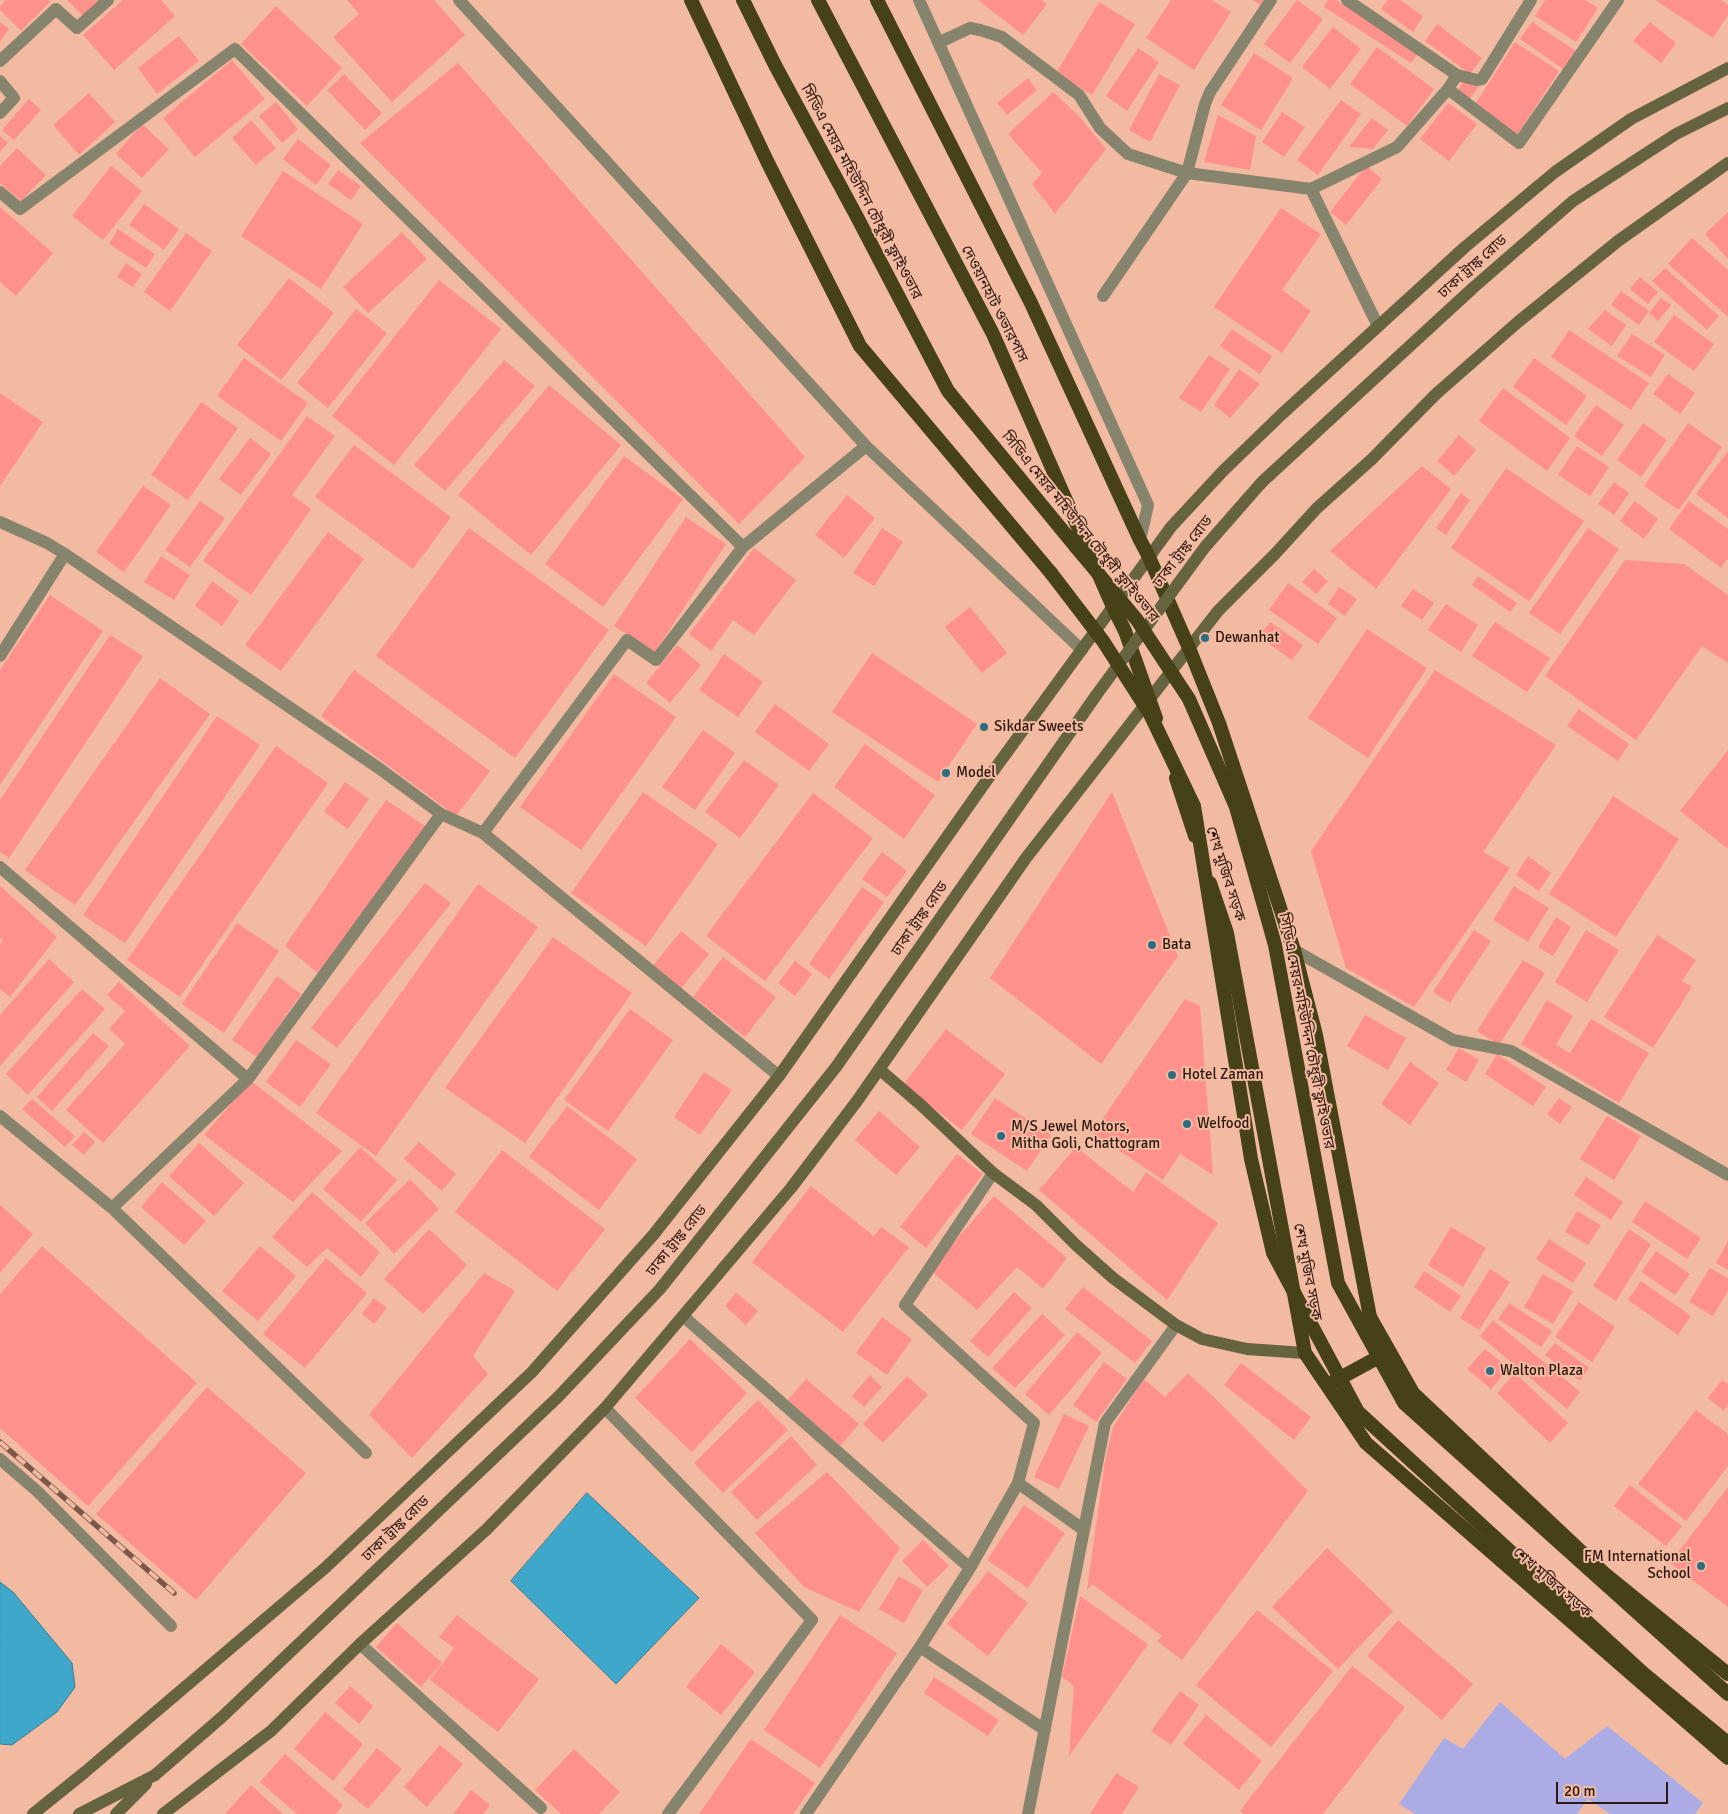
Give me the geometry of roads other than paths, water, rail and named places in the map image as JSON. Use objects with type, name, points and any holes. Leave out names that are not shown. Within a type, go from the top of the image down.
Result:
[{"type":"highway","points":[[692,0],[767,162],[860,346],[1051,573],[1104,641],[1150,714],[1194,806],[1251,1159],[1273,1254],[1358,1412],[1644,1674],[1728,1743]]},
{"type":"highway","name":"সিডিএ মেয়র মহিউদ্দিন চৌধুরী ফ্লাইওভার","points":[[743,0],[774,65],[856,215],[948,391],[1137,620],[1189,699],[1236,808],[1275,945],[1338,1283],[1404,1403],[1728,1694]]},
{"type":"highway","name":"দেওয়ানহাট ওভারপাস","points":[[818,0],[993,334],[1125,631]]},
{"type":"highway","name":"দেওয়ানহাট ওভারপাস","points":[[877,0],[1031,303],[1149,557],[1189,648]]},
{"type":"highway","name":"শেখ মুজিব সড়ক","points":[[1125,631],[1227,933],[1306,1353],[1366,1443],[1728,1758]]},
{"type":"highway","points":[[1189,648],[1219,723],[1294,950],[1316,1035],[1370,1317],[1413,1394],[1605,1574],[1728,1674]]},
{"type":"highway","points":[[1327,1385],[1389,1351]]},
{"type":"main road","points":[[33,1814],[146,1722],[325,1568],[532,1372],[654,1234],[779,1076],[1171,527],[1223,471],[1282,414],[1465,247],[1555,172],[1631,119],[1728,68]]},
{"type":"main road","name":"ঢাকা ট্রাঙ্ক রোড","points":[[116,1814],[155,1775],[222,1717],[558,1398],[660,1289],[836,1067],[1097,694],[1205,547],[1262,482],[1467,294],[1573,201],[1676,134],[1728,108]]},
{"type":"main road","points":[[163,1814],[271,1731],[360,1644],[487,1529],[605,1408],[791,1188],[857,1101],[1026,858],[1218,611],[1275,554],[1317,508],[1372,459],[1436,394],[1518,322],[1610,247],[1728,162]]},
{"type":"main road","points":[[879,1069],[921,1104],[993,1173],[1036,1205],[1076,1246],[1113,1278],[1176,1325],[1202,1339],[1247,1349],[1306,1353]]},
{"type":"main road","name":"ঢাকা ট্রাঙ্ক রোড","points":[[80,1814],[155,1775]]},
{"type":"street","points":[[0,61],[56,9],[77,28],[108,0]]},
{"type":"street","points":[[459,0],[866,446],[1082,650]]},
{"type":"street","points":[[920,0],[1148,505],[1140,540]]},
{"type":"street","points":[[1103,296],[1187,173],[1205,104],[1210,92],[1271,0]]},
{"type":"street","points":[[1347,0],[1458,74],[1477,80],[1482,79],[1531,0]]},
{"type":"street","points":[[1448,89],[1519,143],[1618,0]]},
{"type":"street","points":[[940,42],[970,28],[1002,37],[1079,95],[1100,128],[1128,154],[1187,173],[1311,189],[1397,147],[1448,89],[1458,74]]},
{"type":"street","points":[[0,192],[20,209],[235,49],[743,547]]},
{"type":"street","points":[[0,81],[14,98],[0,113]]},
{"type":"street","points":[[1311,189],[1378,326]]},
{"type":"street","points":[[483,833],[627,640],[656,660],[743,547],[866,446]]},
{"type":"street","points":[[0,522],[48,543],[66,554],[372,764],[441,814],[483,833],[779,1076]]},
{"type":"street","points":[[0,656],[66,554]]},
{"type":"street","points":[[112,1208],[248,1078],[441,814]]},
{"type":"street","points":[[0,867],[248,1078]]},
{"type":"street","points":[[1294,950],[1453,1040],[1512,1051],[1728,1175]]},
{"type":"street","points":[[0,1116],[112,1208],[366,1453]]},
{"type":"street","points":[[806,1814],[920,1647],[970,1568],[1018,1483],[1034,1423],[905,1305],[993,1173]]},
{"type":"street","points":[[683,1316],[970,1568]]},
{"type":"street","points":[[1028,1814],[1105,1423],[1176,1325]]},
{"type":"street","points":[[605,1408],[812,1620],[668,1814]]},
{"type":"street","points":[[0,1459],[36,1491],[171,1626]]},
{"type":"street","points":[[1018,1483],[1084,1530]]},
{"type":"street","points":[[360,1644],[540,1812]]},
{"type":"street","points":[[920,1647],[1045,1730]]},
{"type":"railway","points":[[0,1442],[174,1593]]},
{"type":"place","name":"Dewanhat","points":[[1205,638]]},
{"type":"place","name":"Sikdar Sweets","points":[[984,727]]},
{"type":"place","name":"Model","points":[[946,773]]},
{"type":"place","name":"Bata","points":[[1152,945]]},
{"type":"place","name":"Hotel Zaman","points":[[1172,1075]]},
{"type":"place","name":"Welfood","points":[[1187,1124]]},
{"type":"place","name":"M/S Jewel Motors, Mitha Goli, Chattogram","points":[[1001,1136]]},
{"type":"place","name":"Walton Plaza","points":[[1490,1371]]},
{"type":"place","name":"FM International School","points":[[1701,1566]]}]
